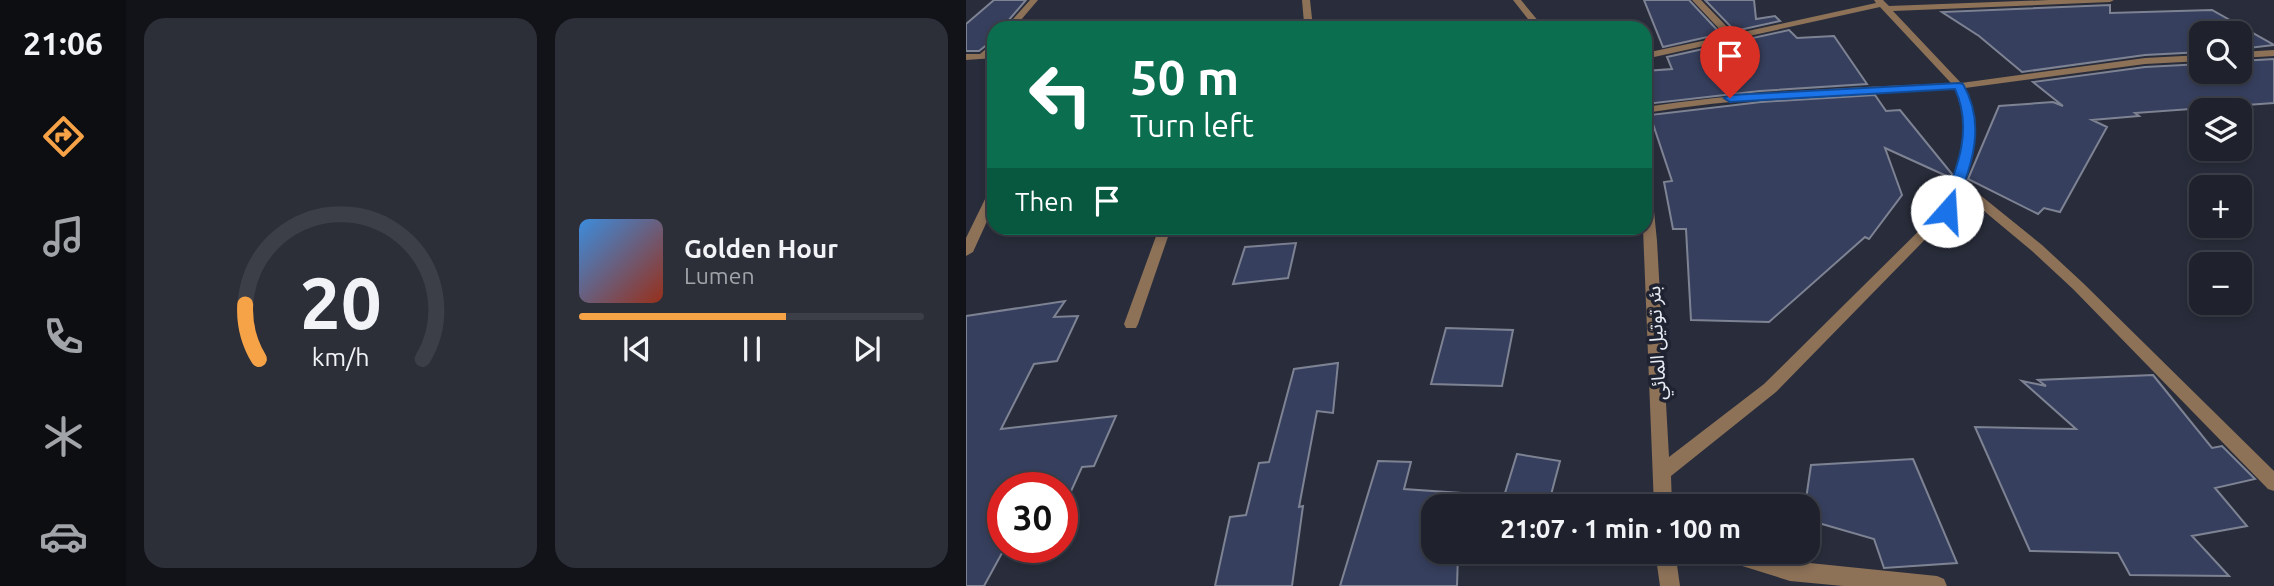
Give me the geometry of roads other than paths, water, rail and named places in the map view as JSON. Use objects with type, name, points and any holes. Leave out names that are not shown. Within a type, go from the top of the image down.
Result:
[{"type":"street","points":[[1015,21],[1034,0]]},
{"type":"street","points":[[1306,0],[1308,21]]},
{"type":"street","points":[[1517,0],[1534,21]]},
{"type":"street","points":[[1696,0],[1732,37]]},
{"type":"street","points":[[1652,55],[1883,4],[2110,0]]},
{"type":"street","points":[[1663,472],[1770,388],[1947,211],[1967,159],[1969,121],[1965,101],[1959,86],[1883,4]]},
{"type":"street","points":[[983,57],[987,53]]},
{"type":"street","points":[[2252,54],[2274,53]]},
{"type":"street","points":[[966,57],[987,56]]},
{"type":"street","points":[[1652,109],[1707,100],[1795,93],[1959,86],[2145,61],[2189,59]]},
{"type":"street","points":[[1957,182],[2038,248],[2274,483]]},
{"type":"street","points":[[966,251],[987,211]]},
{"type":"street","points":[[1131,324],[1163,235]]},
{"type":"street","name":"بئر توتيل المائي","points":[[1650,235],[1663,494]]},
{"type":"street","points":[[1667,564],[1670,586]]},
{"type":"street","points":[[1767,564],[1790,571],[1937,586]]}]
